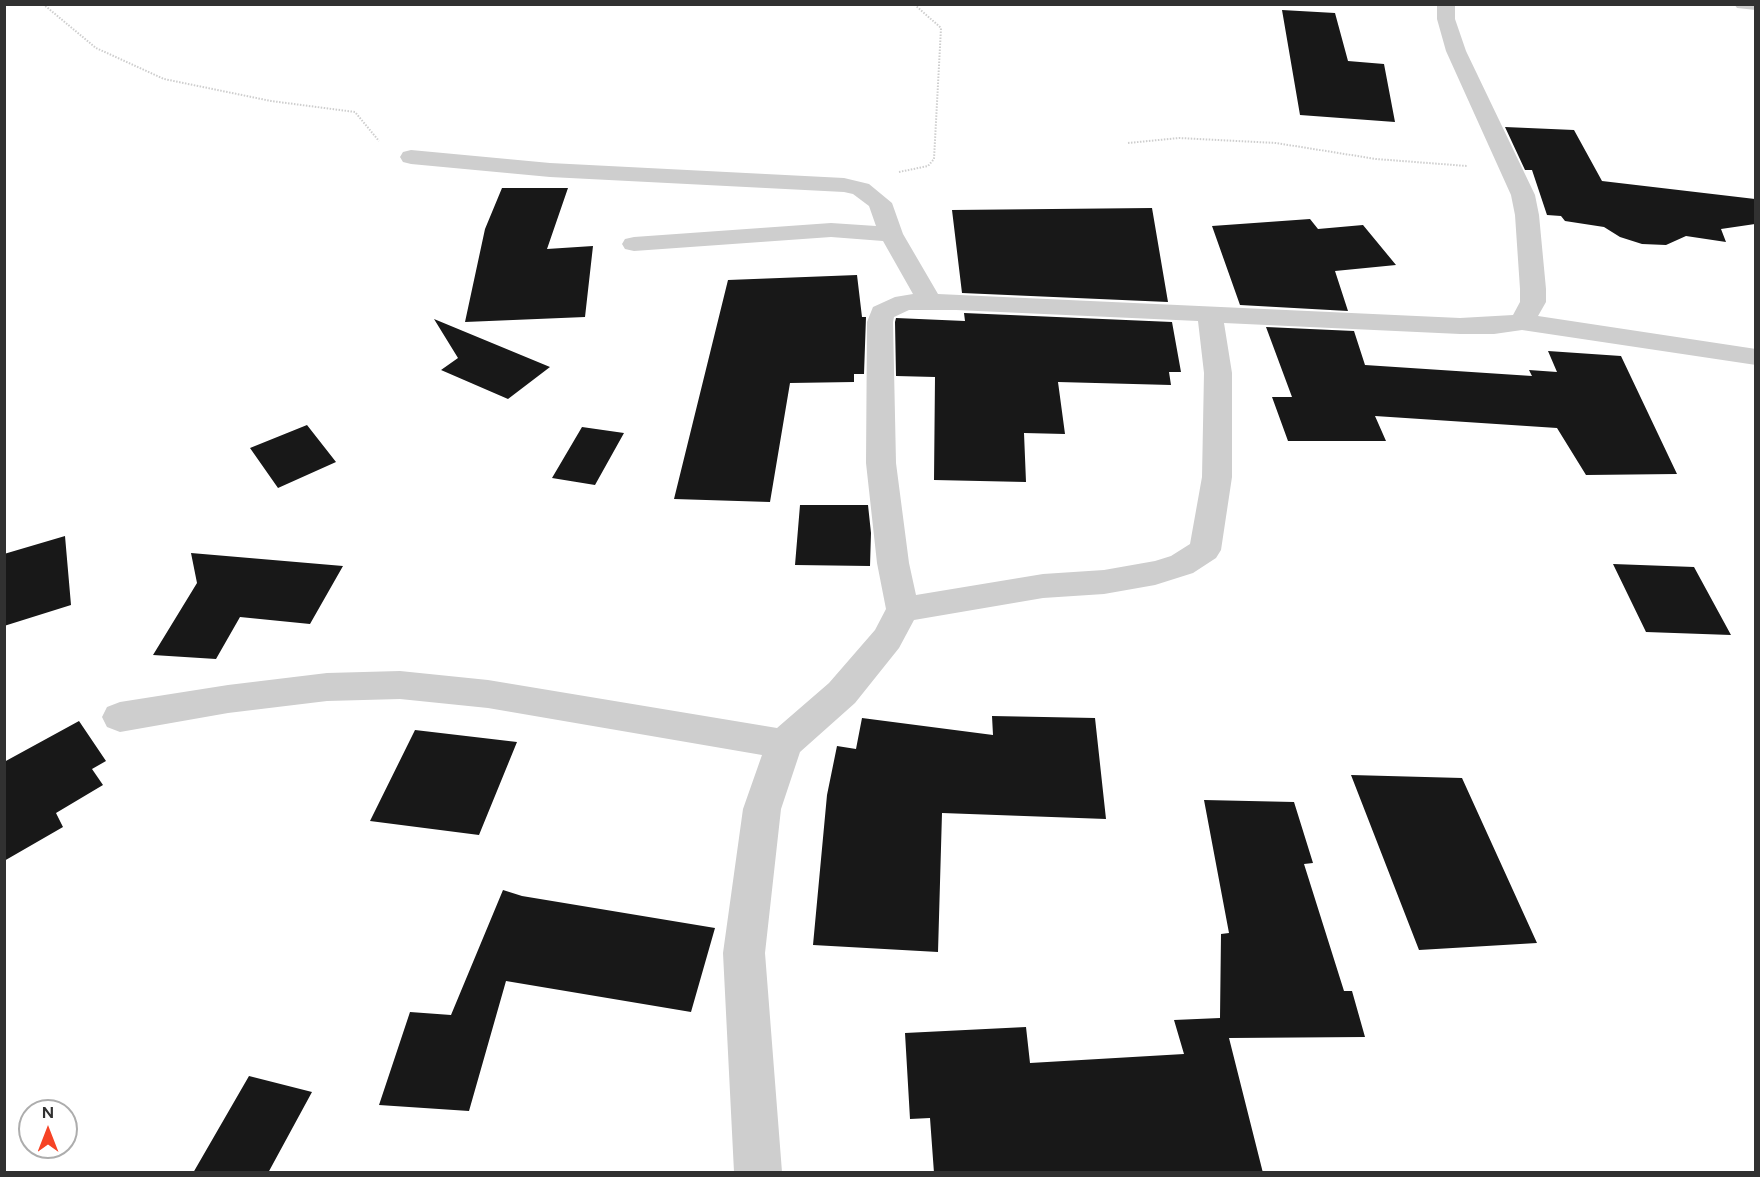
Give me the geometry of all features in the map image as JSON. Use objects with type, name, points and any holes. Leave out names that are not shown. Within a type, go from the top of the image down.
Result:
[{"type":"street","points":[[1446,4],[1446,19],[1456,51],[1523,195],[1527,214],[1533,302],[1522,322]]},
{"type":"street","points":[[1743,4],[1755,5]]},
{"type":"street","points":[[411,157],[573,171],[844,185],[861,189],[880,203],[891,234],[930,302]]},
{"type":"street","points":[[634,244],[831,230],[891,234]]},
{"type":"street","points":[[758,1173],[744,953],[762,809],[784,744],[842,693],[887,639],[903,609],[893,563],[880,463],[880,322],[882,313],[904,302],[930,302],[1460,326],[1494,326],[1522,322],[1755,357]]},
{"type":"street","points":[[903,609],[1043,586],[1104,582],[1155,573],[1182,565],[1205,550],[1217,477],[1218,373],[1210,315]]},
{"type":"street","points":[[120,717],[228,699],[327,687],[400,685],[488,694],[784,744]]},
{"type":"path","points":[[43,4],[96,48],[164,79],[271,101],[355,112],[376,139],[411,157]]},
{"type":"path","points":[[844,185],[928,166],[934,159],[941,28],[914,4]]},
{"type":"path","points":[[1128,143],[1179,138],[1276,143],[1376,159],[1510,168]]},
{"type":"building","points":[[1282,10],[1335,13],[1348,61],[1384,64],[1395,122],[1300,115]]},
{"type":"building","points":[[1505,127],[1574,130],[1602,181],[1755,199],[1755,224],[1721,229],[1726,242],[1686,236],[1666,245],[1642,244],[1620,237],[1604,227],[1565,221],[1561,216],[1547,215],[1532,170],[1525,170]]},
{"type":"building","points":[[502,188],[568,188],[547,249],[593,246],[585,317],[465,322],[485,229]]},
{"type":"building","points":[[1152,208],[1168,302],[962,293],[952,210]]},
{"type":"building","points":[[1310,219],[1318,229],[1363,225],[1396,265],[1335,271],[1348,311],[1240,305],[1212,226]]},
{"type":"building","points":[[857,275],[862,317],[866,317],[864,374],[854,374],[854,382],[790,383],[770,502],[674,499],[728,280]]},
{"type":"building","points":[[964,313],[1172,322],[1181,372],[1169,372],[1171,385],[1058,382],[1065,434],[1024,433],[1026,482],[934,480],[935,377],[896,376],[895,322],[896,318],[965,321]]},
{"type":"building","points":[[434,319],[550,367],[508,399],[441,370],[458,358]]},
{"type":"building","points":[[1266,327],[1354,331],[1365,365],[1532,376],[1529,370],[1557,372],[1548,351],[1621,356],[1677,474],[1586,475],[1557,428],[1375,416],[1386,441],[1288,441],[1272,397],[1292,397]]},
{"type":"building","points":[[307,425],[336,462],[278,488],[250,448]]},
{"type":"building","points":[[582,427],[624,433],[595,485],[552,478]]},
{"type":"building","points":[[800,505],[868,505],[871,533],[870,566],[795,565]]},
{"type":"building","points":[[65,536],[71,605],[4,626],[4,554]]},
{"type":"building","points":[[191,553],[343,566],[310,624],[240,617],[216,659],[153,655],[197,583]]},
{"type":"building","points":[[1613,564],[1694,567],[1731,635],[1646,632]]},
{"type":"building","points":[[992,716],[1095,718],[1106,819],[942,813],[938,952],[813,945],[827,795],[837,746],[856,749],[862,718],[993,735]]},
{"type":"building","points":[[79,721],[106,761],[92,769],[103,785],[56,813],[63,827],[4,861],[4,762]]},
{"type":"building","points":[[415,730],[517,742],[479,835],[370,821]]},
{"type":"building","points":[[1351,775],[1462,778],[1537,943],[1419,950]]},
{"type":"building","points":[[1204,800],[1294,802],[1313,863],[1304,864],[1344,991],[1352,991],[1365,1037],[1229,1038],[1263,1173],[934,1173],[930,1118],[910,1119],[905,1033],[1026,1027],[1030,1063],[1184,1054],[1174,1020],[1220,1018],[1221,934],[1229,933]]},
{"type":"building","points":[[503,890],[522,896],[715,928],[691,1012],[506,981],[469,1111],[379,1105],[410,1012],[451,1015]]},
{"type":"building","points":[[249,1076],[312,1092],[268,1173],[193,1173]]}]
